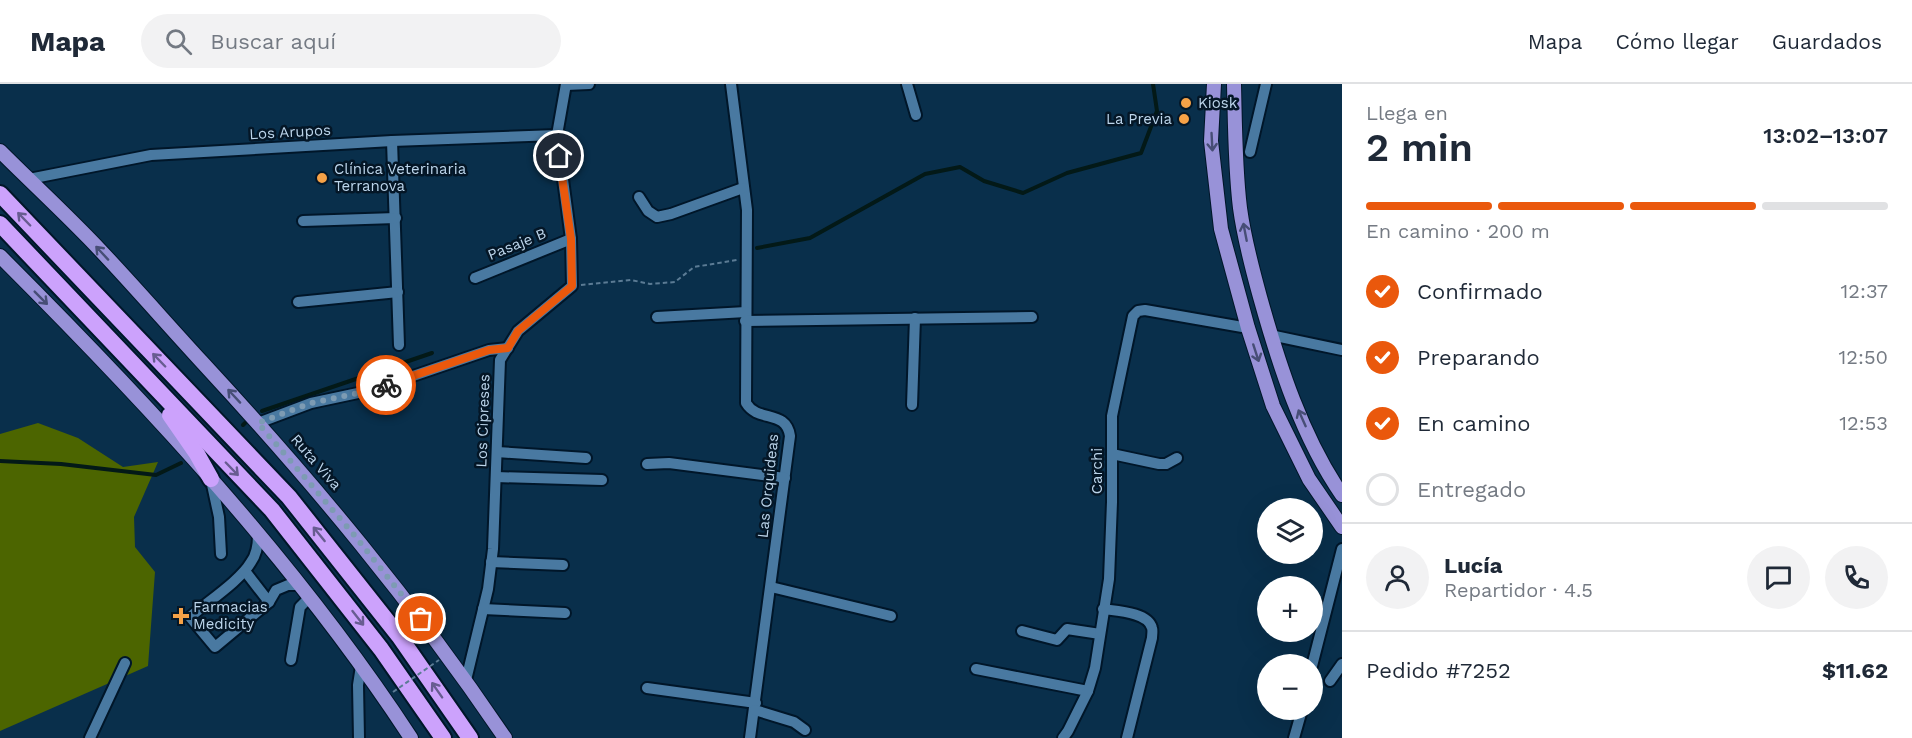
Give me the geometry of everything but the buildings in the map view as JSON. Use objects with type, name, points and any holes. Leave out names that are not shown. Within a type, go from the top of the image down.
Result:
[{"type":"highway","points":[[0,194],[289,497],[399,636],[470,738]]},
{"type":"highway","points":[[0,224],[272,510],[381,649],[443,738]]},
{"type":"highway","points":[[134,366],[197,454],[211,479]]},
{"type":"main road","points":[[1214,84],[1211,141],[1221,229],[1248,328],[1274,406],[1309,479],[1342,527]]},
{"type":"main road","points":[[1234,84],[1235,144],[1240,208],[1252,267],[1270,335],[1298,410],[1326,471],[1342,495]]},
{"type":"main road","name":"Ruta Viva","points":[[0,152],[99,249],[258,423],[415,610],[505,738]]},
{"type":"main road","points":[[0,256],[89,345],[211,479],[299,585],[361,666],[411,738]]},
{"type":"street","points":[[572,286],[571,239],[556,135],[566,85],[589,84]]},
{"type":"street","name":"Las Orquideas","points":[[730,84],[747,210],[746,403],[750,410],[784,422],[790,436],[750,738]]},
{"type":"street","points":[[907,84],[915,115]]},
{"type":"street","points":[[1250,152],[1266,84]]},
{"type":"street","name":"Los Arupos","points":[[28,179],[151,155],[392,141],[556,135]]},
{"type":"street","points":[[392,141],[399,345]]},
{"type":"street","points":[[639,197],[648,211],[657,217],[743,188]]},
{"type":"street","points":[[303,221],[396,218]]},
{"type":"street","name":"Pasaje B","points":[[475,278],[571,239]]},
{"type":"street","name":"Los Cipreses","points":[[466,680],[483,609],[491,562],[500,360],[518,331],[572,286]]},
{"type":"street","points":[[298,303],[398,292]]},
{"type":"street","name":"Carchi","points":[[1063,738],[1088,691],[1095,668],[1108,579],[1112,502],[1112,416],[1133,316],[1138,311],[1145,310],[1248,328]]},
{"type":"street","points":[[657,317],[1032,317]]},
{"type":"street","points":[[912,405],[915,318]]},
{"type":"street","points":[[1270,335],[1342,350]]},
{"type":"street","points":[[258,423],[311,403],[372,390],[489,350],[508,348]]},
{"type":"street","points":[[496,452],[586,458]]},
{"type":"street","points":[[1112,454],[1159,464],[1166,464],[1177,458]]},
{"type":"street","points":[[647,464],[669,463],[786,478]]},
{"type":"street","points":[[496,477],[602,480]]},
{"type":"street","points":[[211,479],[219,517],[221,554]]},
{"type":"street","points":[[258,535],[253,561],[245,571],[190,617],[215,647],[269,602],[276,590],[288,585],[299,585]]},
{"type":"street","points":[[1315,654],[1342,549]]},
{"type":"street","points":[[491,562],[563,565]]},
{"type":"street","points":[[245,571],[269,602]]},
{"type":"street","points":[[771,587],[891,616]]},
{"type":"street","points":[[291,660],[300,607],[309,598]]},
{"type":"street","points":[[483,609],[565,613]]},
{"type":"street","points":[[1103,609],[1142,617],[1152,628],[1152,638],[1127,738]]},
{"type":"street","points":[[1022,631],[1053,640],[1060,638],[1067,629],[1100,634]]},
{"type":"street","points":[[90,738],[125,663]]},
{"type":"street","points":[[1330,681],[1342,664]]},
{"type":"street","points":[[359,738],[358,685],[361,666]]},
{"type":"street","points":[[976,669],[1088,691]]},
{"type":"street","points":[[647,688],[755,707],[794,722],[805,730]]},
{"type":"street","points":[[1294,738],[1299,720]]},
{"type":"path","points":[[572,286],[631,280],[650,284],[675,282],[694,267],[725,261],[747,260]]},
{"type":"path","points":[[393,692],[439,660]]},
{"type":"green space","points":[[38,423],[78,438],[123,467],[158,462],[134,517],[135,547],[155,572],[148,666],[0,731],[0,434]]},
{"type":"waterway","points":[[757,248],[810,238],[925,174],[960,167],[984,181],[1023,193],[1067,173],[1141,153],[1157,111],[1153,84]]},
{"type":"waterway","points":[[262,411],[432,353]]},
{"type":"waterway","points":[[0,461],[61,464],[156,475],[181,463]]},
{"type":"way so far","points":[[386,385],[311,403],[258,423],[355,536],[421,619]]},
{"type":"place","name":"Kiosk","points":[[1186,103]]},
{"type":"place","name":"La Previa","points":[[1184,119]]},
{"type":"place","name":"Clínica Veterinaria Terranova","points":[[322,178]]},
{"type":"place","name":"Farmacias Medicity","points":[[181,616]]},
{"type":"route","points":[[386,385],[489,350],[508,348],[518,331],[572,286],[571,239],[559,156]]}]
